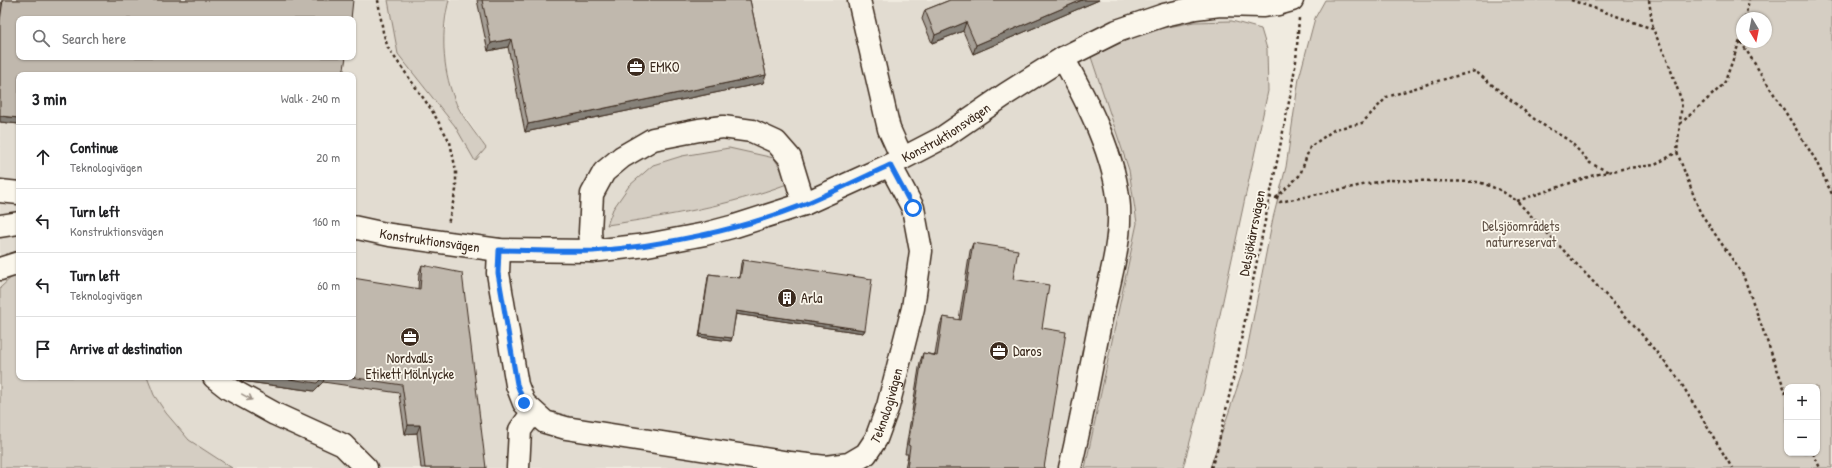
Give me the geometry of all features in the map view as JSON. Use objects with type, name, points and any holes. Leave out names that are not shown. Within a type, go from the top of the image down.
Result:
[{"type":"street","name":"Teknologivägen","points":[[499,250],[498,273],[517,384],[524,403],[545,422],[566,428],[790,464],[826,467],[849,464],[866,454],[876,439],[888,406],[913,308],[921,251],[913,208],[896,162],[859,0]]},
{"type":"street","name":"Konstruktionsvägen","points":[[356,228],[445,243],[499,250],[592,251],[647,245],[705,234],[804,204],[896,162],[942,138],[1006,94],[1063,58],[1117,31],[1195,8],[1220,3],[1262,6],[1278,4],[1295,6]]},
{"type":"street","points":[[1063,58],[1100,135],[1115,178],[1119,207],[1116,251],[1083,416],[1070,468]]},
{"type":"street","points":[[592,251],[590,232],[592,194],[604,172],[622,157],[653,139],[699,130],[724,127],[752,131],[776,142],[790,158],[804,204]]},
{"type":"street","points":[[0,191],[16,193]]},
{"type":"street","points":[[0,226],[16,223]]},
{"type":"street","points":[[0,269],[16,264]]},
{"type":"street","points":[[218,380],[228,388],[275,414],[342,445],[366,468]]},
{"type":"street","points":[[518,468],[520,430],[533,412]]},
{"type":"path","points":[[378,0],[383,32],[388,48],[442,127],[454,157],[456,190],[445,243]]},
{"type":"path","points":[[1571,0],[1652,29]]},
{"type":"path","points":[[1649,0],[1652,29],[1668,62],[1682,102],[1677,152],[1700,212],[1743,276],[1784,388]]},
{"type":"path","points":[[1746,12],[1749,0]]},
{"type":"path","name":"Delsjökärrsvägen","points":[[1211,468],[1217,450],[1235,370],[1296,61],[1295,6]]},
{"type":"path","points":[[1680,124],[1724,84],[1739,48]]},
{"type":"path","points":[[1745,48],[1815,159],[1832,194]]},
{"type":"path","points":[[1276,198],[1300,175],[1310,147],[1335,129],[1362,123],[1387,97],[1475,71],[1538,122],[1570,141],[1590,163],[1609,172]]},
{"type":"path","points":[[1517,201],[1594,175],[1655,165],[1677,152]]},
{"type":"path","points":[[1269,197],[1276,198],[1280,202],[1387,180],[1479,182],[1500,190],[1517,201],[1633,324],[1678,378],[1732,468]]},
{"type":"path","points":[[1814,456],[1820,468]]},
{"type":"shaded area","points":[[0,0],[388,0],[398,54],[455,126],[475,161],[486,148],[454,99],[446,71],[444,40],[449,0],[1233,0],[1232,21],[1194,22],[1092,58],[1129,170],[1137,223],[1085,468],[232,468],[189,440],[166,413],[154,395],[148,380],[356,380],[356,72],[16,72],[15,274],[0,288]],"holes":[[[729,148],[722,204],[679,214],[607,225],[653,165],[682,156]]]},
{"type":"green space","points":[[388,0],[449,0],[446,12],[444,37],[445,62],[450,86],[456,104],[486,148],[475,161],[455,126],[398,54]]},
{"type":"green space","name":"Delsjöområdets naturreservat","points":[[1325,0],[1832,0],[1832,468],[1210,468],[1243,370],[1273,218],[1286,167],[1299,78],[1315,18]]},
{"type":"green space","points":[[1232,21],[1261,29],[1267,49],[1268,91],[1204,389],[1183,468],[1085,468],[1137,223],[1129,170],[1091,57],[1143,32],[1194,22]]},
{"type":"green space","points":[[729,148],[774,158],[784,174],[787,184],[765,192],[720,204],[675,214],[607,225],[613,209],[629,186],[653,165],[682,156]]},
{"type":"green space","points":[[15,274],[16,380],[148,380],[154,395],[166,413],[189,440],[232,468],[0,468],[0,288]]},
{"type":"building","points":[[3,0],[353,0],[351,16],[16,16],[16,60],[346,60],[344,72],[16,72],[16,118],[0,116],[0,21]]},
{"type":"building","name":"EMKO","points":[[482,0],[750,0],[766,75],[528,124],[511,39],[491,43]]},
{"type":"building","points":[[950,0],[1082,0],[976,45],[966,22],[935,35],[925,10]]},
{"type":"building","name":"Daros","points":[[973,243],[1018,250],[1013,279],[1049,285],[1042,328],[1066,332],[1044,468],[907,468],[910,446],[908,445],[923,353],[937,356],[943,317],[961,320]]},
{"type":"building","name":"Arla","points":[[743,260],[872,279],[865,330],[736,311],[732,338],[700,334],[709,274],[740,278]]},
{"type":"building","name":"Nordvalls Etikett Mölnlycke","points":[[422,265],[462,273],[486,468],[425,468],[420,425],[408,425],[402,385],[356,378],[356,278],[420,289]]},
{"type":"building","points":[[296,380],[320,380],[317,383]]},
{"type":"place","name":"EMKO","points":[[636,67]]},
{"type":"place","name":"Arla","points":[[787,298]]},
{"type":"place","name":"Nordvalls Etikett Mölnlycke","points":[[410,337]]},
{"type":"place","name":"Daros","points":[[999,351]]},
{"type":"route","points":[[524,403],[517,384],[498,273],[499,250],[592,251],[647,245],[705,234],[804,204],[890,165],[913,208]]}]
